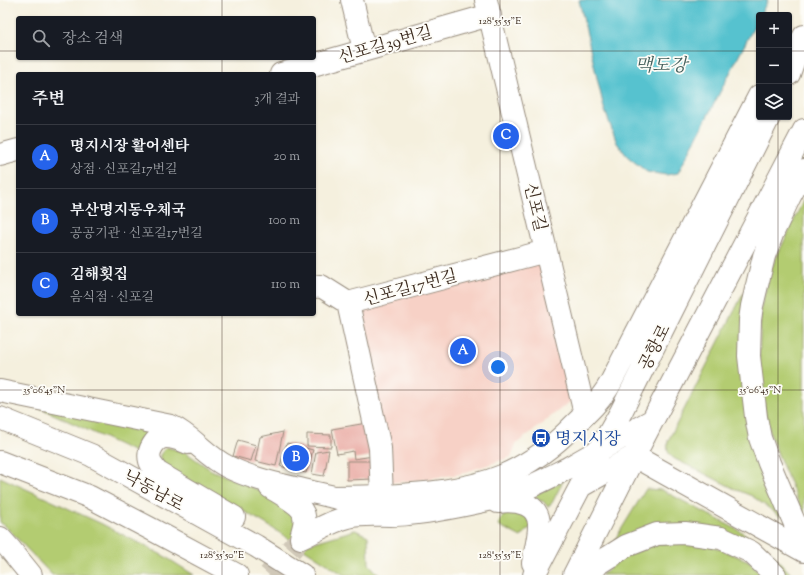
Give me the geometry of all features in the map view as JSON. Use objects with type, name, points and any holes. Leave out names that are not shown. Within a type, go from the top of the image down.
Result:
[{"type":"main road","points":[[352,0],[364,50]]},
{"type":"main road","name":"신포길39번길","points":[[287,72],[364,50],[488,7]]},
{"type":"main road","name":"신포길","points":[[488,7],[585,414]]},
{"type":"main road","points":[[792,64],[797,46]]},
{"type":"main road","points":[[333,497],[382,497],[424,494],[476,484],[502,476],[532,460],[567,432],[605,392],[610,384],[756,102]]},
{"type":"main road","name":"공항로","points":[[532,575],[625,405],[768,120]]},
{"type":"main road","name":"공항로","points":[[574,575],[634,456],[804,130]]},
{"type":"main road","points":[[0,155],[16,151]]},
{"type":"main road","points":[[804,170],[790,196],[764,256],[752,306],[749,356],[760,438],[804,545]]},
{"type":"main road","name":"신포길17번길","points":[[382,497],[380,448],[348,303],[546,251]]},
{"type":"main road","points":[[316,287],[322,286],[348,303]]},
{"type":"main road","points":[[0,390],[171,426],[182,432],[215,460],[227,467],[258,479],[407,514]]},
{"type":"main road","name":"낙동남로","points":[[0,418],[91,455],[256,546],[302,575]]},
{"type":"main road","points":[[258,479],[291,500],[301,510],[305,517],[301,538],[349,516],[407,514],[470,504],[521,490],[542,481],[600,451],[653,420]]},
{"type":"main road","points":[[200,447],[173,437],[160,438],[153,444],[150,461],[157,472],[239,521],[256,546]]},
{"type":"main road","points":[[581,486],[634,456],[804,551]]},
{"type":"main road","name":"낙동남로","points":[[0,462],[90,497],[236,575]]},
{"type":"main road","points":[[470,504],[511,501],[521,502],[530,506],[534,510],[540,525],[532,575]]},
{"type":"main road","points":[[589,575],[599,563],[626,546],[657,534],[686,533],[721,538],[751,552],[775,575]]},
{"type":"main road","points":[[5,544],[31,575]]},
{"type":"main road","points":[[5,544],[39,568],[45,575]]},
{"type":"shaded area","points":[[541,257],[576,397],[516,444],[511,457],[460,474],[386,483],[351,306]]},
{"type":"green space","points":[[804,199],[804,516],[771,436],[766,418],[759,367],[761,307],[771,269]]},
{"type":"green space","points":[[743,294],[746,295],[781,517],[752,496],[675,459],[670,455],[668,449],[668,441]]},
{"type":"green space","points":[[36,406],[153,426],[139,454]]},
{"type":"green space","points":[[166,447],[185,452],[211,470],[291,504],[305,545],[355,530],[368,536],[369,564],[379,575],[344,575],[266,524],[168,468],[160,460],[160,455]]},
{"type":"green space","points":[[0,477],[102,524],[164,556],[194,575],[52,575],[0,522]]},
{"type":"green space","points":[[563,481],[552,503],[548,507],[543,501],[540,501],[535,496],[538,493]]},
{"type":"green space","points":[[646,489],[662,490],[740,531],[768,550],[792,575],[785,575],[753,545],[616,542],[616,538]]},
{"type":"green space","points":[[524,511],[532,527],[521,537],[498,525],[503,516],[508,512]]},
{"type":"green space","points":[[702,542],[749,561],[762,575],[601,575],[627,555],[661,543]]},
{"type":"water","name":"맥도강","points":[[579,0],[768,0],[762,12],[756,12],[756,23],[678,173],[666,175],[647,172],[627,156],[617,143],[604,108]]},
{"type":"building","points":[[367,423],[373,456],[354,459],[353,451],[337,454],[332,429]]},
{"type":"building","points":[[283,432],[276,466],[255,461],[260,437]]},
{"type":"building","points":[[307,434],[331,435],[331,447],[307,446]]},
{"type":"building","points":[[238,440],[256,445],[251,461],[233,456]]},
{"type":"building","points":[[287,443],[313,450],[306,473],[280,466]]},
{"type":"building","points":[[329,450],[324,476],[312,474],[316,452]]},
{"type":"building","points":[[347,461],[373,461],[373,479],[347,480]]},
{"type":"tunnel","points":[[269,575],[301,538]]},
{"type":"place","name":"김해횟집","points":[[506,136]]},
{"type":"place","name":"명지시장 활어센타","points":[[463,351]]},
{"type":"place","name":"명지시장","points":[[541,438]]},
{"type":"place","name":"부산명지동우체국","points":[[296,458]]}]
